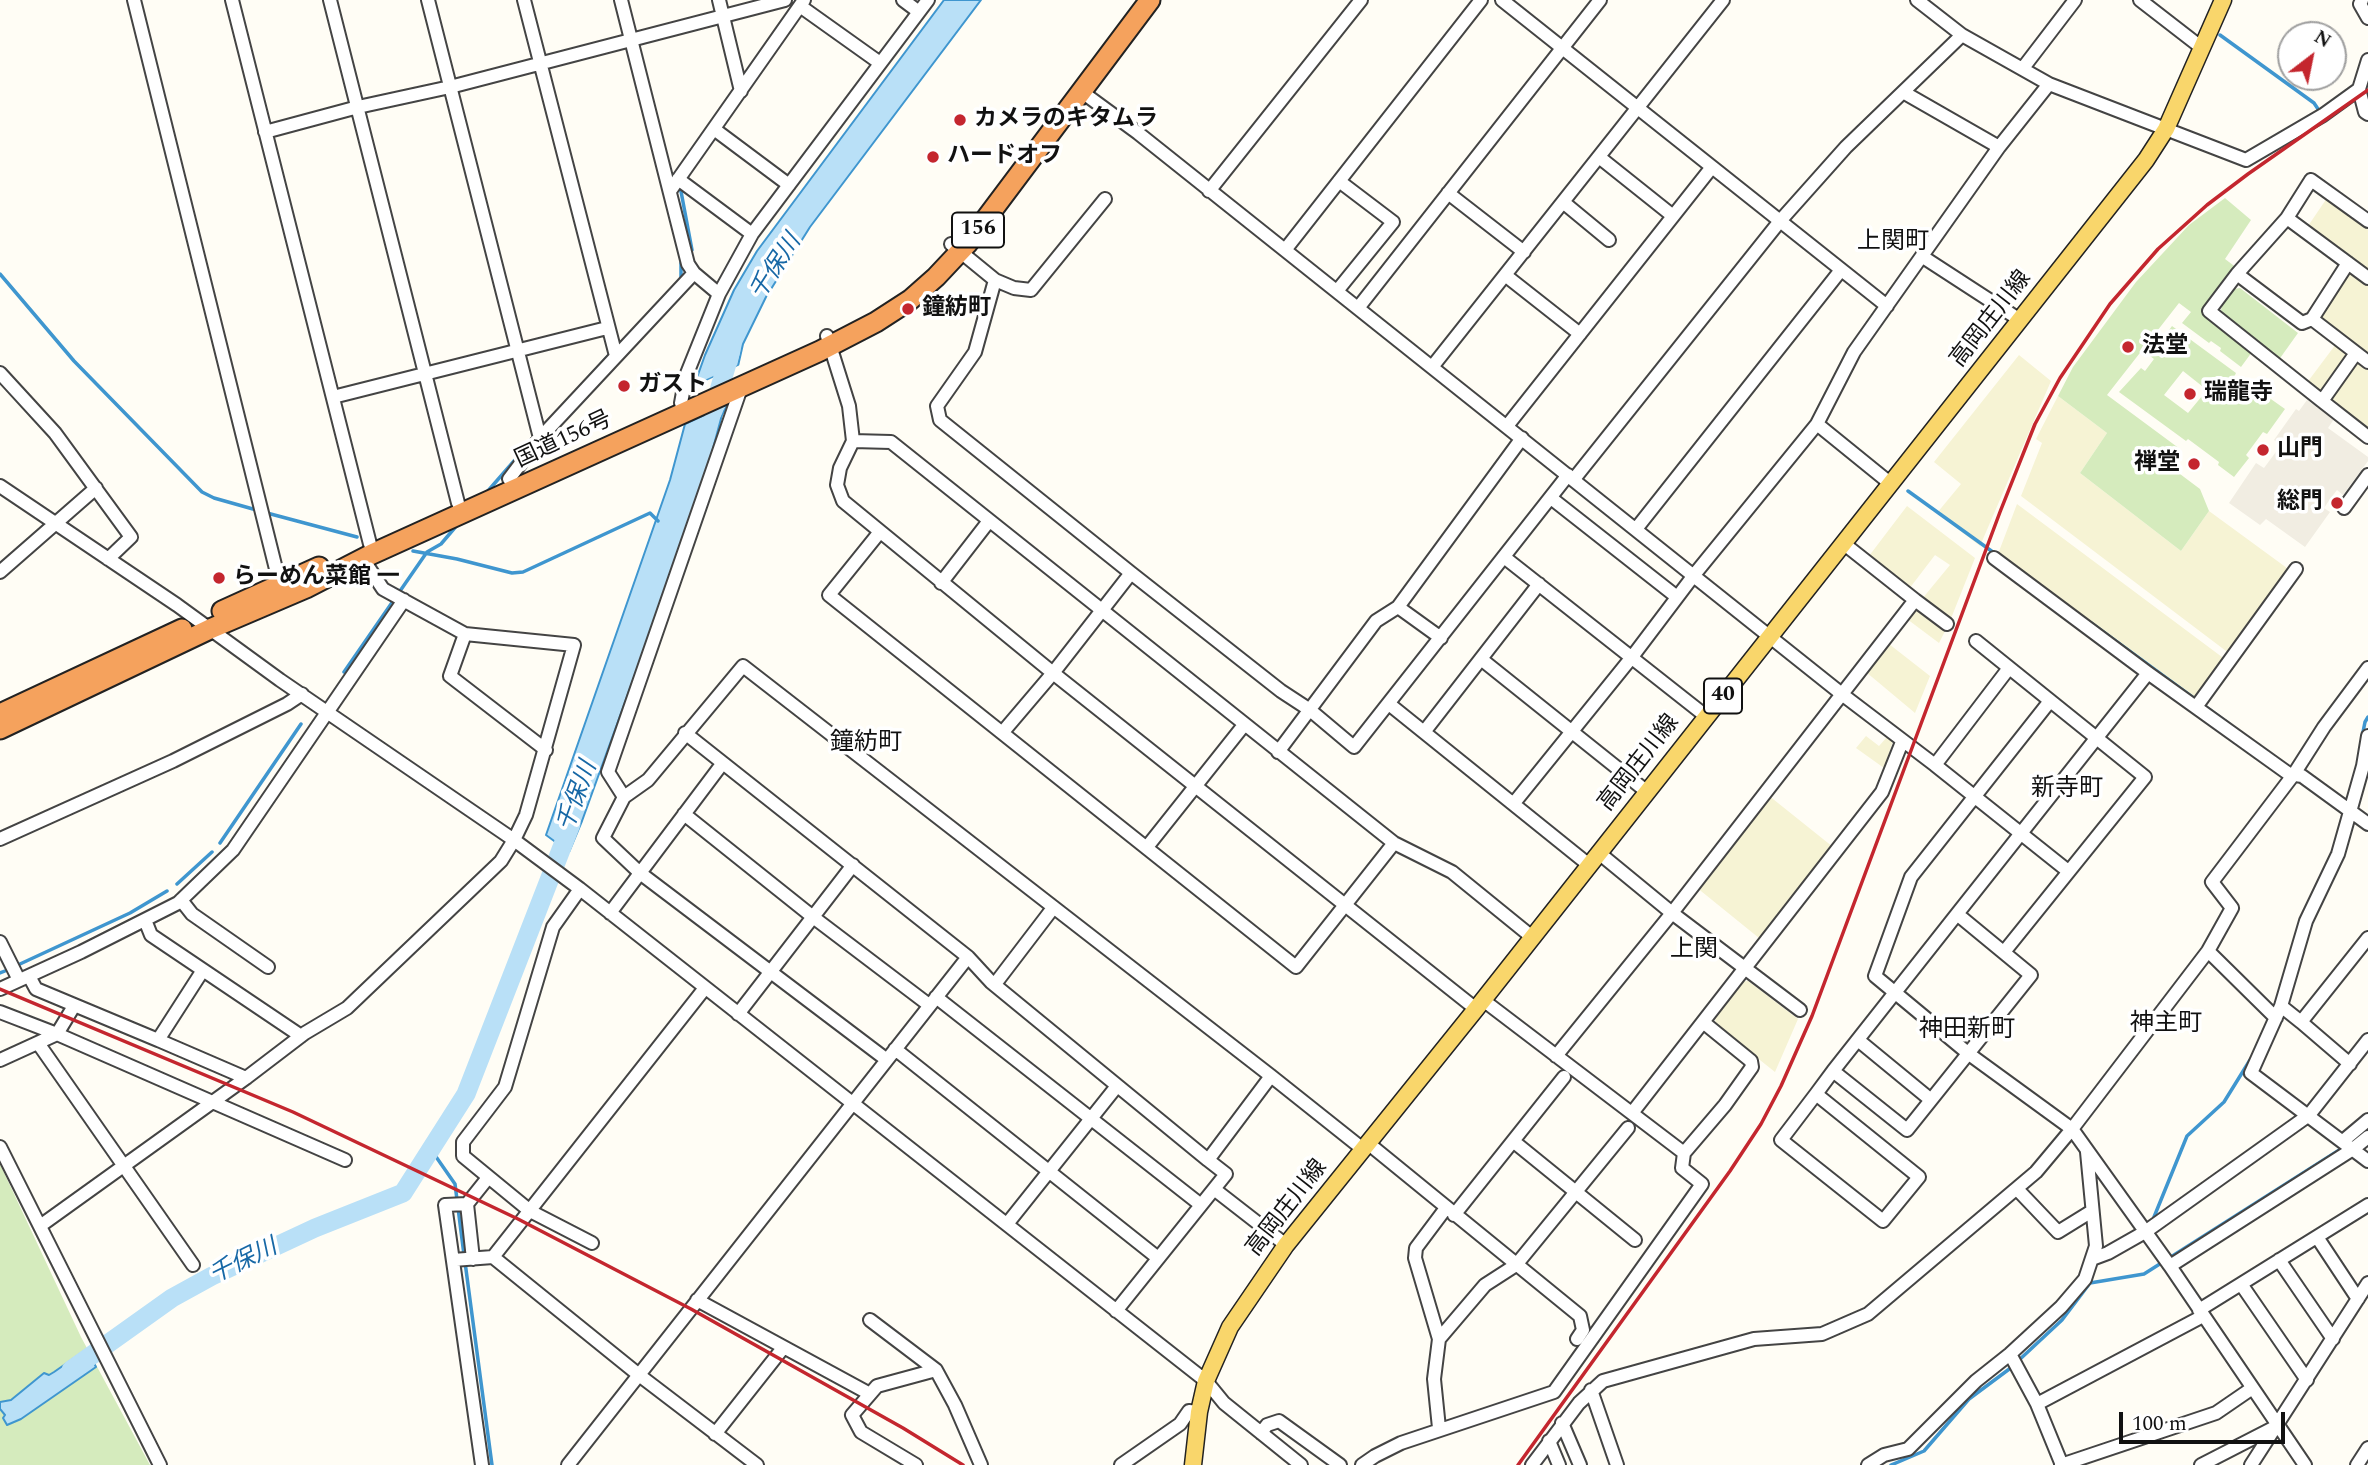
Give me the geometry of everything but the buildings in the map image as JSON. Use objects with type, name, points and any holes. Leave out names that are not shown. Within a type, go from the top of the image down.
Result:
[{"type":"highway","name":"国道156号","points":[[956,247],[1135,0]]},
{"type":"highway","name":"国道156号","points":[[0,713],[205,625],[261,609],[366,551],[509,479],[737,385],[829,341],[876,323],[910,300],[956,247],[1082,92],[1150,0]]},
{"type":"highway","name":"国道156号","points":[[0,729],[280,585],[366,551],[684,406]]},
{"type":"main road","name":"高岡庄川線","points":[[1193,1465],[1199,1412],[1206,1381],[1230,1327],[1286,1245],[1479,1005],[2146,160],[2166,129],[2223,0]]},
{"type":"street","points":[[134,0],[280,585]]},
{"type":"street","points":[[40,1226],[301,1036],[347,1008],[501,861],[526,815],[575,645],[465,634],[383,589],[366,551],[333,397],[232,0]]},
{"type":"street","points":[[330,0],[458,503]]},
{"type":"street","points":[[428,0],[540,438]]},
{"type":"street","points":[[524,0],[616,356]]},
{"type":"street","points":[[621,0],[688,264],[694,273],[719,294]]},
{"type":"street","points":[[719,0],[741,91]]},
{"type":"street","points":[[265,132],[785,0]]},
{"type":"street","points":[[903,0],[919,12]]},
{"type":"street","points":[[684,406],[686,376],[719,294],[752,233],[928,0]]},
{"type":"street","points":[[1209,191],[1361,0]]},
{"type":"street","points":[[1284,250],[1481,0]]},
{"type":"street","points":[[1502,0],[1887,306]]},
{"type":"street","points":[[1357,307],[1600,0]]},
{"type":"street","points":[[1432,367],[1723,0]]},
{"type":"street","points":[[1917,0],[1962,35],[2049,84],[2246,160],[2323,115],[2359,89]]},
{"type":"street","points":[[2023,68],[2076,0]]},
{"type":"street","points":[[2140,0],[2202,48]]},
{"type":"street","points":[[2362,0],[2360,4],[2368,18]]},
{"type":"street","points":[[670,191],[802,3],[880,63]]},
{"type":"street","points":[[995,280],[975,352],[937,405],[940,420],[1354,747],[1551,498],[1780,221],[1846,147],[1962,35]]},
{"type":"street","points":[[2368,60],[2359,89],[2365,112],[2368,114]]},
{"type":"street","points":[[1514,803],[1816,424],[1854,352],[1999,147],[2049,84]]},
{"type":"street","points":[[1082,92],[1138,133],[1902,742],[2068,871]]},
{"type":"street","points":[[1903,92],[1999,147]]},
{"type":"street","points":[[714,129],[789,185]]},
{"type":"street","points":[[1599,157],[1673,216]]},
{"type":"street","points":[[1507,426],[1712,167]]},
{"type":"street","points":[[678,179],[752,233]]},
{"type":"street","points":[[2368,222],[2311,180],[2287,218],[2208,311],[2368,437]]},
{"type":"street","points":[[1337,291],[1393,222],[1339,181]]},
{"type":"street","points":[[1448,193],[1524,252]]},
{"type":"street","points":[[956,247],[995,280],[1014,288],[1031,289],[1105,199]]},
{"type":"street","points":[[1563,202],[1609,240]]},
{"type":"street","points":[[2287,218],[2368,278]]},
{"type":"street","points":[[1923,257],[2020,320]]},
{"type":"street","points":[[2237,274],[2302,323],[2312,319],[2348,263]]},
{"type":"street","points":[[1636,529],[1841,270]]},
{"type":"street","points":[[509,479],[540,438],[694,273]]},
{"type":"street","points":[[1505,275],[1580,334]]},
{"type":"street","points":[[2312,319],[2368,362]]},
{"type":"street","points":[[333,397],[607,328]]},
{"type":"street","points":[[829,341],[849,406],[853,441],[840,468],[837,485],[843,501],[941,583],[1345,905],[1479,1005],[1556,1056],[1684,1153]]},
{"type":"street","points":[[2322,401],[2356,353]]},
{"type":"street","points":[[0,373],[5,388],[55,433],[131,537],[108,559]]},
{"type":"street","points":[[624,797],[608,772],[737,385]]},
{"type":"street","points":[[1816,424],[1891,484]]},
{"type":"street","points":[[1278,752],[1376,621],[1398,607],[1522,438]]},
{"type":"street","points":[[853,441],[891,442],[1394,843],[1452,872],[1532,937]]},
{"type":"street","points":[[2344,508],[2368,475]]},
{"type":"street","points":[[0,486],[205,625],[580,889],[1206,1381],[1224,1404],[1300,1465]]},
{"type":"street","points":[[0,572],[96,488]]},
{"type":"street","points":[[1551,498],[1677,597]]},
{"type":"street","points":[[941,583],[989,521]]},
{"type":"street","points":[[879,533],[829,594],[1297,967],[1394,843]]},
{"type":"street","points":[[1843,543],[1947,624]]},
{"type":"street","points":[[1504,557],[1707,717]]},
{"type":"street","points":[[1994,558],[2289,774],[2302,776],[2368,824]]},
{"type":"street","points":[[2196,707],[2296,569]]},
{"type":"street","points":[[1002,733],[1131,573]]},
{"type":"street","points":[[1424,732],[1539,584]]},
{"type":"street","points":[[0,989],[181,900],[233,850],[404,600]]},
{"type":"street","points":[[1556,1056],[1672,913],[1915,600]]},
{"type":"street","points":[[1398,607],[1441,638]]},
{"type":"street","points":[[465,634],[450,676],[545,750]]},
{"type":"street","points":[[1976,640],[2145,777],[2004,952]]},
{"type":"street","points":[[1481,659],[1647,791]]},
{"type":"street","points":[[887,1060],[640,873],[603,838],[624,797],[648,780],[743,666],[1053,908],[1450,1211],[1580,1316],[1583,1330],[1577,1339]]},
{"type":"street","points":[[1935,765],[2009,668]]},
{"type":"street","points":[[1532,1465],[1562,1423],[1591,1390],[1603,1381],[1754,1339],[1822,1334],[1868,1314],[2036,1172],[2208,951],[2232,908],[2212,882],[2294,774],[2324,727],[2368,668]]},
{"type":"street","points":[[1816,1094],[1919,1177],[1883,1221],[1781,1140],[1816,1094],[1833,1072],[1957,914],[2148,673]]},
{"type":"street","points":[[0,839],[173,761],[288,704],[302,694]]},
{"type":"street","points":[[2050,701],[1910,877],[1875,976],[1969,1054],[2072,1129],[2170,1266],[2305,1465]]},
{"type":"street","points":[[1389,704],[1514,803],[1672,913],[1800,1010]]},
{"type":"street","points":[[1147,847],[1244,725]]},
{"type":"street","points":[[685,733],[968,957],[995,984],[1226,1174],[1116,1311]]},
{"type":"street","points":[[2368,736],[2351,813],[2338,853],[2306,921],[2279,1012],[2251,1073],[2368,1161]]},
{"type":"street","points":[[1632,1113],[1882,792],[1902,742]]},
{"type":"street","points":[[610,913],[722,764]]},
{"type":"street","points":[[684,814],[813,917],[933,1001],[1201,1205]]},
{"type":"street","points":[[738,1014],[853,865]]},
{"type":"street","points":[[580,889],[553,927],[505,1087],[463,1142],[463,1156],[487,1179],[530,1211],[592,1243]]},
{"type":"street","points":[[181,900],[192,914],[268,967]]},
{"type":"street","points":[[995,984],[1053,908]]},
{"type":"street","points":[[1833,1072],[1907,1130],[2031,975],[1957,914]]},
{"type":"street","points":[[145,920],[151,936],[301,1036]]},
{"type":"street","points":[[2301,1022],[2368,938]]},
{"type":"street","points":[[0,942],[24,978],[36,989],[246,1078]]},
{"type":"street","points":[[2208,951],[2279,1012],[2301,1022],[2350,1064]]},
{"type":"street","points":[[568,1465],[968,957]]},
{"type":"street","points":[[158,1040],[203,970]]},
{"type":"street","points":[[494,1257],[705,989]]},
{"type":"street","points":[[0,1059],[57,1034],[74,1006]]},
{"type":"street","points":[[0,1012],[214,1101],[345,1160]]},
{"type":"street","points":[[1362,1465],[1375,1455],[1439,1428],[1554,1392],[1702,1184],[1682,1168],[1684,1153],[1725,1105],[1752,1067],[1751,1061],[1703,1022]]},
{"type":"street","points":[[1858,1040],[1931,1100]]},
{"type":"street","points":[[2092,1259],[2145,1232],[2309,1115],[2368,1040]]},
{"type":"street","points":[[38,1043],[193,1265]]},
{"type":"street","points":[[895,1049],[1158,1258]]},
{"type":"street","points":[[1208,1160],[1271,1076]]},
{"type":"street","points":[[1439,1428],[1434,1379],[1439,1339],[1415,1258],[1416,1248],[1513,1141],[1564,1077]]},
{"type":"street","points":[[1007,1224],[1117,1086]]},
{"type":"street","points":[[2348,1145],[2368,1121]]},
{"type":"street","points":[[1439,1339],[1485,1286],[1516,1265],[1628,1128]]},
{"type":"street","points":[[2170,1266],[2348,1145],[2368,1137]]},
{"type":"street","points":[[1513,1141],[1635,1240]]},
{"type":"street","points":[[0,1147],[160,1465]]},
{"type":"street","points":[[1868,1465],[1884,1455],[1908,1449],[1976,1381],[2062,1307],[2085,1279],[2096,1246],[2087,1150]]},
{"type":"street","points":[[473,1259],[467,1204],[487,1179]]},
{"type":"street","points":[[1214,1189],[1286,1245]]},
{"type":"street","points":[[2017,1189],[2058,1232],[2092,1210]]},
{"type":"street","points":[[467,1204],[445,1205],[482,1465]]},
{"type":"street","points":[[2037,1404],[2201,1313],[2241,1284],[2368,1205]]},
{"type":"street","points":[[2317,1237],[2358,1298]]},
{"type":"street","points":[[453,1260],[494,1257],[639,1375],[757,1465]]},
{"type":"street","points":[[2279,1260],[2333,1339]]},
{"type":"street","points":[[2251,1465],[2368,1283]]},
{"type":"street","points":[[2241,1284],[2307,1380]]},
{"type":"street","points":[[697,1300],[870,1394]]},
{"type":"street","points":[[870,1320],[936,1370],[981,1465]]},
{"type":"street","points":[[715,1434],[783,1348]]},
{"type":"street","points":[[2010,1354],[2037,1404],[2062,1465],[2216,1413],[2251,1389]]},
{"type":"street","points":[[916,1465],[860,1432],[852,1415],[877,1386],[936,1370]]},
{"type":"street","points":[[1591,1390],[1617,1465]]},
{"type":"street","points":[[1121,1465],[1180,1424],[1189,1411],[1199,1412]]},
{"type":"street","points":[[1261,1433],[1267,1425],[1279,1421],[1340,1465]]},
{"type":"street","points":[[1562,1423],[1580,1465]]},
{"type":"street","points":[[2201,1465],[2277,1426]]},
{"type":"street","points":[[1549,1441],[1559,1465]]},
{"type":"street","points":[[2357,1465],[2368,1448]]},
{"type":"shaded area","points":[[2327,198],[2368,228],[2368,273],[2306,229]]},
{"type":"shaded area","points":[[2347,270],[2368,285],[2368,357],[2316,318]]},
{"type":"shaded area","points":[[2336,344],[2348,352],[2320,394],[2306,384]]},
{"type":"shaded area","points":[[2019,355],[2051,381],[1980,546],[1937,513],[1961,484],[1934,462]]},
{"type":"shaded area","points":[[2360,362],[2368,368],[2368,429],[2331,401],[2331,395],[2355,363]]},
{"type":"shaded area","points":[[2058,396],[2107,433],[2080,473],[2181,551],[2209,511],[2291,571],[2230,654],[2021,496],[2042,443],[2036,439]]},
{"type":"shaded area","points":[[2307,400],[2334,419],[2328,428],[2368,457],[2368,461],[2343,495],[2337,490],[2330,499],[2324,508],[2330,512],[2305,547],[2266,519],[2260,525],[2229,503],[2256,463],[2264,468],[2281,445],[2274,440],[2296,409],[2299,411]]},
{"type":"shaded area","points":[[2017,504],[2226,660],[2197,699],[2133,655],[1998,554]]},
{"type":"shaded area","points":[[1907,506],[1975,558],[1950,621],[1922,599],[1950,565],[1935,555],[1909,589],[1869,556]]},
{"type":"shaded area","points":[[1916,606],[1946,629],[1939,643],[1907,619]]},
{"type":"shaded area","points":[[1889,644],[1930,676],[1915,713],[1866,672]]},
{"type":"shaded area","points":[[1866,736],[1879,746],[1887,737],[1893,741],[1884,768],[1856,748]]},
{"type":"shaded area","points":[[1768,795],[1833,847],[1759,938],[1696,887]]},
{"type":"shaded area","points":[[1748,981],[1798,1019],[1775,1072],[1716,1025],[1715,1016],[1739,982]]},
{"type":"green space","points":[[2225,198],[2251,220],[2225,259],[2237,268],[2203,311],[2252,352],[2241,367],[2220,351],[2221,348],[2211,341],[2209,343],[2182,323],[2191,312],[2179,303],[2107,395],[2180,449],[2168,465],[2200,489],[2209,511],[2181,551],[2080,473],[2107,433],[2058,396],[2073,367],[2136,282],[2189,225]]},
{"type":"green space","points":[[2240,288],[2298,333],[2278,361],[2227,319],[2221,310],[2223,301],[2234,289]]},
{"type":"green space","points":[[2172,326],[2236,373],[2234,377],[2244,384],[2242,388],[2248,393],[2251,389],[2265,400],[2268,397],[2285,409],[2267,434],[2263,432],[2246,455],[2249,458],[2234,477],[2188,439],[2186,441],[2119,392],[2141,368],[2145,371],[2154,359],[2150,356]],"holes":[[[2183,371],[2207,390],[2188,413],[2164,395]]]},
{"type":"green space","points":[[0,1164],[81,1337],[150,1465],[0,1465]]},
{"type":"water","points":[[944,0],[981,0],[810,227],[766,297],[743,344],[738,366],[694,386],[734,290],[757,251]]},
{"type":"water","points":[[728,404],[722,415],[702,489],[569,852],[546,835],[670,480],[685,424]]},
{"type":"water","points":[[87,1349],[96,1367],[21,1419],[7,1425],[0,1402],[11,1400],[44,1373],[49,1375]]},
{"type":"pier","points":[[740,365],[739,369],[695,390],[691,388]]},
{"type":"waterway","points":[[2220,35],[2314,103],[2320,112]]},
{"type":"waterway","points":[[680,186],[692,250],[689,253]]},
{"type":"waterway","points":[[681,282],[681,263],[684,259]]},
{"type":"waterway","points":[[0,274],[74,361],[202,492],[260,511]]},
{"type":"waterway","name":"千保川","points":[[713,411],[731,350]]},
{"type":"waterway","points":[[582,385],[612,352]]},
{"type":"waterway","points":[[487,492],[521,453]]},
{"type":"waterway","points":[[1908,491],[1997,555]]},
{"type":"waterway","points":[[267,513],[357,537]]},
{"type":"waterway","points":[[413,551],[512,573],[523,572],[650,513],[658,521]]},
{"type":"waterway","points":[[344,672],[427,552],[441,544],[458,524]]},
{"type":"waterway","points":[[2091,623],[2229,724]]},
{"type":"waterway","points":[[2362,737],[2368,717]]},
{"type":"waterway","points":[[220,843],[301,724]]},
{"type":"waterway","name":"千保川","points":[[71,1370],[172,1298],[212,1276],[315,1228],[403,1193],[466,1094],[571,824]]},
{"type":"waterway","points":[[177,884],[212,852]]},
{"type":"waterway","points":[[20,964],[130,913],[167,891]]},
{"type":"waterway","points":[[0,973],[5,971]]},
{"type":"waterway","points":[[2154,1217],[2187,1136],[2224,1102],[2250,1060]]},
{"type":"waterway","points":[[2350,1143],[2368,1129]]},
{"type":"waterway","points":[[2018,1361],[2062,1320],[2090,1283],[2144,1274],[2344,1147]]},
{"type":"waterway","points":[[432,1151],[455,1184],[464,1255]]},
{"type":"waterway","points":[[465,1262],[492,1465]]},
{"type":"waterway","points":[[1891,1465],[1924,1451],[1969,1399],[2012,1367]]},
{"type":"railway","points":[[1518,1465],[1730,1171],[1761,1124],[1781,1086],[1812,1016],[2000,512],[2035,424],[2060,378],[2110,304],[2158,249],[2207,205],[2368,90]]},
{"type":"railway","points":[[0,989],[293,1112],[518,1219],[691,1309],[903,1428],[963,1465]]},
{"type":"place","name":"カメラのキタムラ","points":[[960,120]]},
{"type":"place","name":"ハードオフ","points":[[933,157]]},
{"type":"place","name":"鐘紡町","points":[[908,309]]},
{"type":"place","name":"法堂","points":[[2128,347]]},
{"type":"place","name":"ガスト","points":[[624,386]]},
{"type":"place","name":"瑞龍寺","points":[[2190,394]]},
{"type":"place","name":"山門","points":[[2263,450]]},
{"type":"place","name":"禅堂","points":[[2194,464]]},
{"type":"place","name":"総門","points":[[2337,503]]},
{"type":"place","name":"らーめん菜館 一","points":[[219,578]]},
{"type":"district","name":"上関町","points":[[1893,243]]},
{"type":"district","name":"鐘紡町","points":[[866,744]]},
{"type":"district","name":"新寺町","points":[[2067,790]]},
{"type":"district","name":"上関","points":[[1694,951]]},
{"type":"district","name":"神主町","points":[[2166,1025]]},
{"type":"district","name":"神田新町","points":[[1967,1031]]}]
